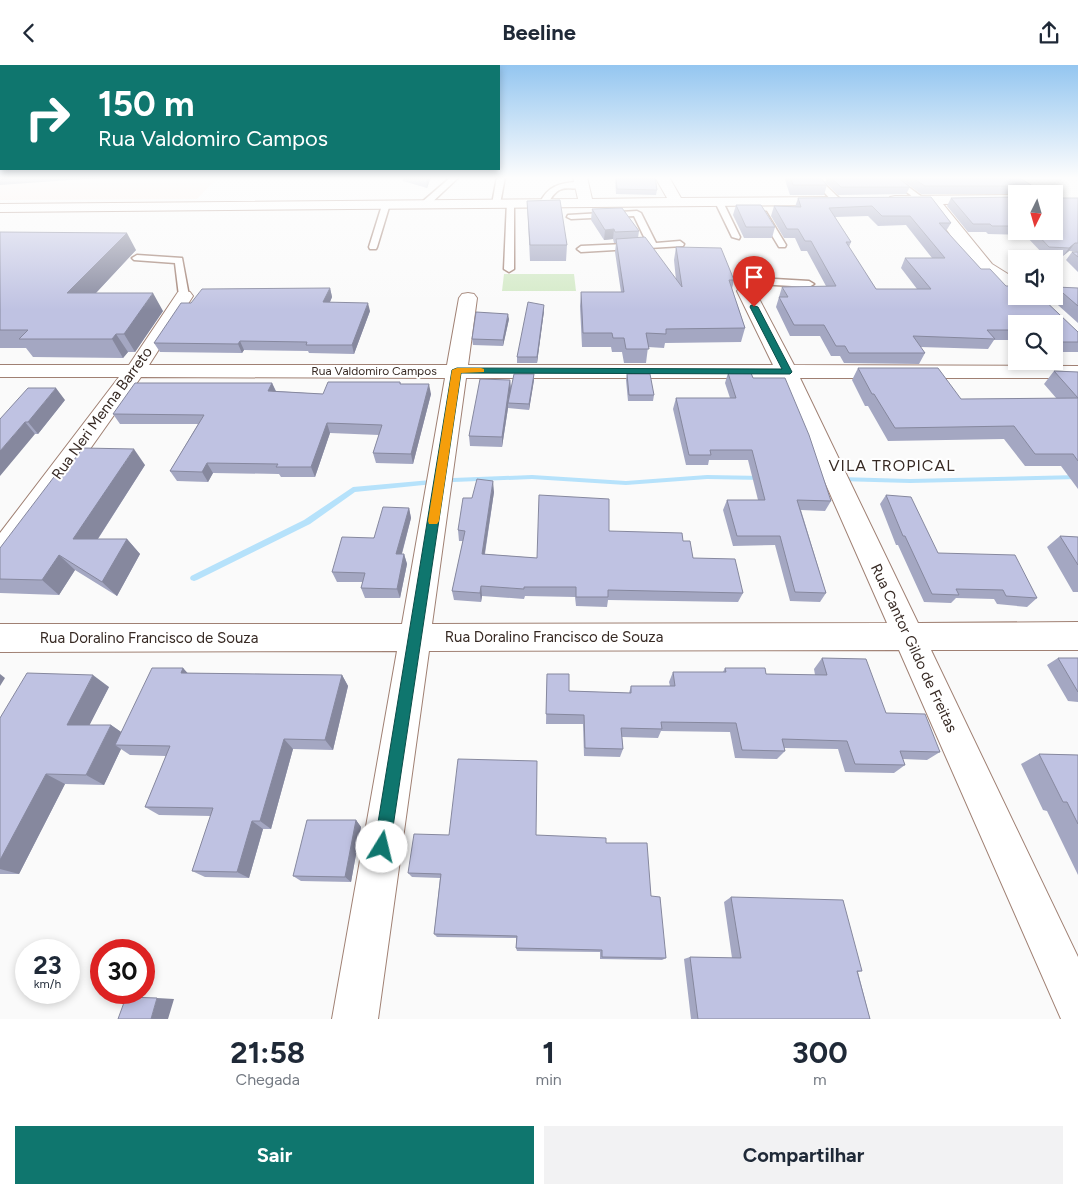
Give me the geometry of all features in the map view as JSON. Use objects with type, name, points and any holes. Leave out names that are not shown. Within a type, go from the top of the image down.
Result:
[{"type":"street","points":[[946,222],[986,268],[1008,280]]},
{"type":"street","name":"Rua Cantor Gildo de Freitas","points":[[746,291],[787,372],[1078,1006]]},
{"type":"street","name":"Rua Neri Menna Barreto","points":[[0,554],[135,371],[184,296]]},
{"type":"street","points":[[355,1019],[468,297]]},
{"type":"street","name":"Rua Valdomiro Campos","points":[[0,371],[1078,372]]},
{"type":"street","name":"Rua Doralino Francisco de Souza","points":[[0,639],[1078,636]]},
{"type":"lane","points":[[373,247],[381,222]]},
{"type":"lane","points":[[505,222],[509,269]]},
{"type":"lane","points":[[641,222],[653,245]]},
{"type":"lane","points":[[728,222],[736,237]]},
{"type":"lane","points":[[768,222],[782,245]]},
{"type":"lane","points":[[581,249],[680,244]]},
{"type":"lane","points":[[137,258],[178,260],[184,296]]},
{"type":"lane","points":[[746,291],[744,285],[748,281],[809,284]]},
{"type":"green space","points":[[504,274],[574,274],[576,291],[502,291]]},
{"type":"building","points":[[528,222],[563,222],[567,245],[530,245]]},
{"type":"building","points":[[600,222],[632,222],[639,231],[615,232],[614,229],[605,230]]},
{"type":"building","points":[[744,222],[772,222],[775,227],[746,227]]},
{"type":"building","points":[[783,222],[838,222],[851,242],[846,242],[876,289],[931,289],[905,258],[945,258],[915,222],[950,222],[951,223],[939,223],[981,269],[990,269],[1008,286],[1008,305],[1050,305],[1060,315],[1008,315],[1008,330],[987,330],[995,339],[913,336],[925,353],[849,353],[845,346],[836,346],[824,325],[794,325],[779,297],[788,297],[782,287],[836,286],[811,241],[805,241],[798,229],[787,229]]},
{"type":"building","points":[[971,222],[1008,222],[1008,226],[992,226],[990,224],[973,224]]},
{"type":"building","points":[[1063,222],[1078,222],[1078,243],[1069,248],[1049,247],[1042,240],[1063,240]]},
{"type":"building","points":[[0,232],[127,233],[67,293],[153,293],[124,334],[116,334],[112,339],[19,339],[28,330],[0,330]]},
{"type":"building","points":[[645,237],[682,287],[676,247],[721,248],[734,280],[729,280],[745,328],[666,329],[666,334],[646,333],[649,349],[626,349],[624,338],[613,338],[612,333],[583,333],[581,292],[624,292],[616,239]]},
{"type":"building","points":[[1063,287],[1078,288],[1078,306],[1063,293]]},
{"type":"building","points":[[330,288],[323,302],[368,303],[352,345],[306,345],[307,342],[240,341],[238,344],[154,343],[181,303],[191,303],[202,289]]},
{"type":"building","points":[[528,302],[544,305],[537,357],[517,357]]},
{"type":"building","points":[[476,312],[508,314],[503,340],[472,339]]},
{"type":"building","points":[[1063,318],[1078,332],[1078,342],[1063,342]]},
{"type":"building","points":[[858,368],[938,368],[961,399],[1078,398],[1078,461],[1073,454],[1035,454],[1014,426],[895,428],[874,394],[872,394]]},
{"type":"building","points":[[1054,371],[1078,372],[1078,398]]},
{"type":"building","points":[[728,373],[751,373],[753,378],[785,378],[809,435],[831,501],[797,500],[826,593],[795,592],[780,536],[737,536],[727,500],[765,500],[752,450],[710,450],[711,455],[689,455],[676,398],[736,398]]},
{"type":"building","points":[[514,374],[534,374],[529,404],[508,403]]},
{"type":"building","points":[[627,374],[650,374],[654,395],[629,395]]},
{"type":"building","points":[[480,379],[510,380],[502,437],[469,436]]},
{"type":"building","points":[[328,382],[429,384],[411,454],[373,453],[382,425],[327,423],[311,467],[276,467],[278,464],[207,463],[202,472],[170,471],[204,415],[113,414],[135,383],[272,383],[268,391],[323,394]]},
{"type":"building","points":[[28,388],[56,388],[28,422],[25,422],[0,451],[0,419]]},
{"type":"building","points":[[83,448],[134,449],[73,539],[127,539],[102,582],[59,555],[42,580],[0,579],[0,548],[60,469],[67,469]]},
{"type":"building","points":[[477,479],[493,481],[482,554],[537,558],[539,495],[609,499],[609,531],[682,533],[683,541],[690,541],[693,558],[735,559],[743,593],[608,590],[608,597],[576,597],[576,587],[524,587],[524,589],[481,586],[480,593],[452,591],[465,531],[458,530],[463,498],[472,498]]},
{"type":"building","points":[[886,495],[911,497],[938,553],[1015,555],[1037,598],[1006,596],[1003,590],[956,589],[959,595],[932,594],[905,536],[903,536]]},
{"type":"building","points":[[383,507],[409,508],[396,554],[404,554],[397,589],[361,588],[365,573],[332,572],[342,537],[374,538]]},
{"type":"building","points":[[1060,536],[1078,537],[1078,565]]},
{"type":"building","points":[[822,658],[866,659],[886,713],[925,714],[940,752],[900,751],[905,765],[855,764],[847,741],[782,739],[785,751],[742,750],[736,723],[661,722],[662,729],[621,728],[623,749],[585,748],[584,715],[546,714],[547,674],[569,674],[569,691],[631,693],[631,686],[675,686],[673,672],[726,672],[725,668],[765,668],[766,674],[827,675]]},
{"type":"building","points":[[1058,658],[1078,658],[1078,692]]},
{"type":"building","points":[[152,668],[183,668],[181,673],[342,675],[325,740],[284,739],[260,821],[252,821],[237,872],[192,871],[213,808],[145,807],[170,746],[115,745]]},
{"type":"building","points":[[27,673],[93,675],[67,725],[111,725],[86,775],[46,774],[0,860],[0,718]]},
{"type":"building","points":[[1039,754],[1078,755],[1078,824],[1067,802],[1063,802]]},
{"type":"building","points":[[458,759],[537,761],[536,835],[606,838],[606,843],[647,843],[651,896],[660,897],[666,958],[602,957],[602,950],[516,948],[517,936],[434,934],[441,874],[408,873],[414,834],[449,835]]},
{"type":"building","points":[[307,820],[356,820],[345,877],[293,876]]},
{"type":"building","points":[[731,897],[843,900],[862,971],[857,971],[870,1019],[698,1019],[690,957],[741,958]]},
{"type":"building","points":[[155,998],[157,998],[151,1019],[118,1019],[123,1004],[155,1004]]},
{"type":"waterway","points":[[194,578],[307,522],[353,490],[453,480],[532,477],[626,483],[707,477],[763,478]]},
{"type":"waterway","points":[[839,479],[910,481],[1078,477]]},
{"type":"slow traffic","points":[[433,521],[457,370],[481,371]]},
{"type":"district","name":"VILA TROPICAL","points":[[892,465]]},
{"type":"route","points":[[382,847],[457,370],[787,372],[754,307]]}]
